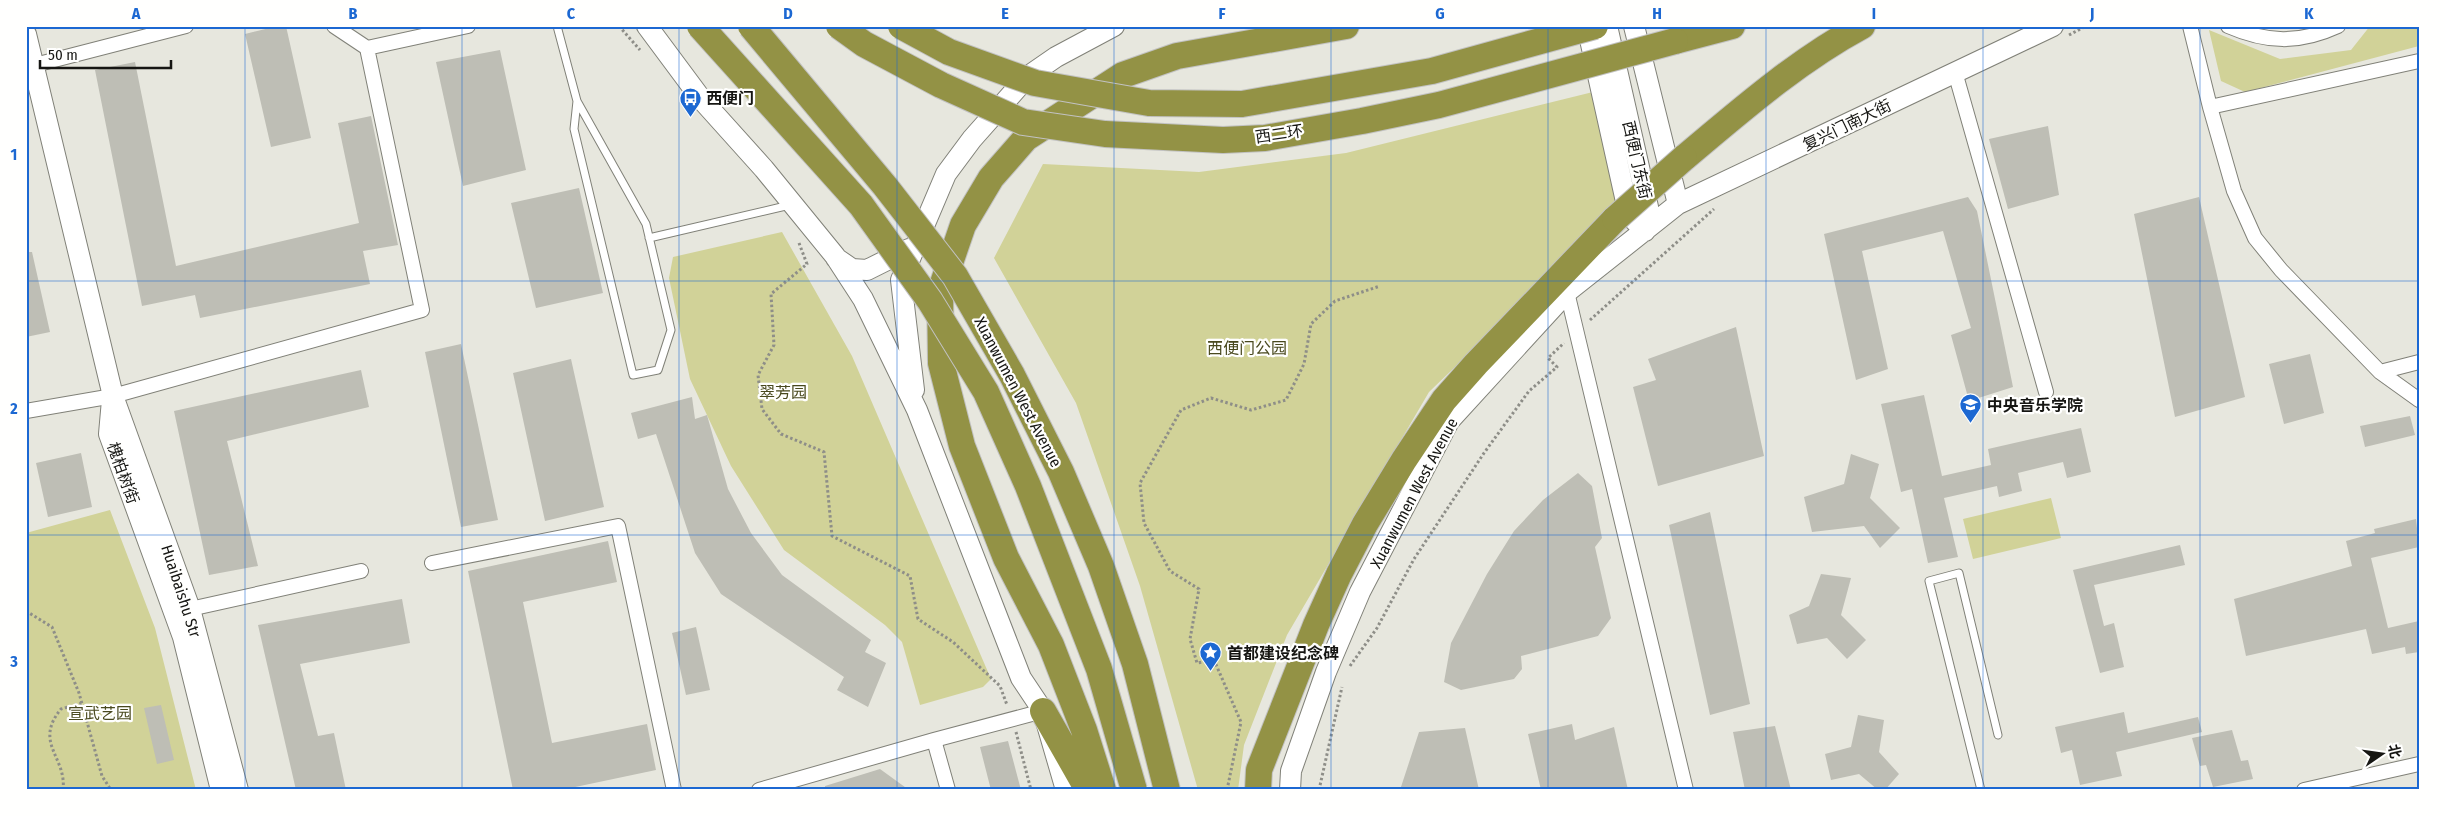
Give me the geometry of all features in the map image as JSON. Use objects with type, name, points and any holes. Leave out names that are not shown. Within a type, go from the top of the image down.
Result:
[{"type":"highway","name":"Xuanwumen West Avenue","points":[[700,26],[861,205],[930,301],[986,392],[1028,486],[1099,669],[1134,790]]},
{"type":"highway","name":"Xuanwumen West Avenue","points":[[751,26],[885,186],[955,276],[1012,375],[1061,472],[1101,566],[1135,664],[1167,790]]},
{"type":"highway","name":"西二环","points":[[839,26],[864,44],[941,86],[1023,122],[1105,134],[1223,140],[1265,138],[1439,105],[1732,26]]},
{"type":"highway","points":[[901,26],[950,52],[1035,83],[1149,103],[1242,104],[1432,71],[1595,26]]},
{"type":"highway","points":[[1103,790],[1084,730],[1051,645],[1006,558],[962,446],[941,363],[940,292],[963,225],[992,178],[1026,138],[1123,76],[1177,56],[1346,26]]},
{"type":"highway","points":[[1258,790],[1259,770],[1316,625],[1365,524],[1444,400],[1615,219],[1746,106],[1835,41],[1862,26]]},
{"type":"highway","points":[[1043,712],[1088,790]]},
{"type":"street","points":[[30,66],[186,26]]},
{"type":"street","points":[[26,411],[113,396],[422,310],[367,48],[334,26]]},
{"type":"street","points":[[367,48],[468,26]]},
{"type":"street","points":[[647,26],[702,100],[835,256],[863,298],[917,410],[1021,678],[1043,712],[1066,790]]},
{"type":"street","points":[[1096,26],[1115,26]]},
{"type":"street","points":[[917,410],[901,280],[946,174],[1013,91],[1038,68],[1115,26]]},
{"type":"street","name":"西便门东街","points":[[1587,26],[1629,215],[1645,231]]},
{"type":"street","name":"西便门东街","points":[[1607,26],[1648,207],[1645,231]]},
{"type":"street","points":[[1634,26],[1678,204]]},
{"type":"street","points":[[2190,26],[2210,107],[2234,191],[2255,238],[2281,270],[2380,372],[2419,400]]},
{"type":"street","points":[[2228,26],[2271,40],[2296,39],[2338,26]]},
{"type":"street","name":"复兴门南大街","points":[[1645,231],[1678,204],[1955,72],[2057,32]]},
{"type":"street","name":"槐柏树街","points":[[26,34],[30,66],[113,396],[109,434],[183,637],[221,790]]},
{"type":"street","points":[[2210,107],[2419,61]]},
{"type":"street","points":[[1955,72],[2046,392]]},
{"type":"street","name":"Xuanwumen West Avenue","points":[[1290,790],[1291,771],[1323,681],[1360,592],[1449,421],[1567,292],[1645,231]]},
{"type":"street","points":[[835,256],[852,269],[867,270],[915,246]]},
{"type":"street","points":[[1567,292],[1686,790]]},
{"type":"street","points":[[2380,372],[2419,362]]},
{"type":"street","name":"Huaibaishu Str","points":[[113,396],[190,609],[238,790]]},
{"type":"street","points":[[432,564],[618,526],[674,790]]},
{"type":"street","points":[[190,609],[360,571]]},
{"type":"street","points":[[759,790],[934,740],[1043,712]]},
{"type":"street","points":[[934,740],[948,790]]},
{"type":"street","points":[[2304,790],[2419,764]]},
{"type":"lane","points":[[557,26],[577,100],[646,224],[671,330],[658,370],[633,375],[574,129],[577,100]]},
{"type":"lane","points":[[650,238],[793,205]]},
{"type":"lane","points":[[1981,790],[1929,581],[1959,573],[1998,735]]},
{"type":"path","points":[[619,26],[645,56]]},
{"type":"path","points":[[2057,32],[2086,26]]},
{"type":"path","points":[[1346,671],[1377,628],[1414,559],[1484,453],[1529,391],[1557,367],[1548,358],[1718,207]]},
{"type":"path","points":[[796,235],[807,264],[771,294],[774,345],[758,375],[762,409],[782,434],[824,452],[832,536],[910,576],[918,619],[953,642],[1000,686],[1031,790]]},
{"type":"path","points":[[1227,790],[1241,722],[1214,660],[1197,663],[1190,639],[1199,589],[1170,571],[1144,523],[1140,483],[1181,410],[1211,398],[1251,410],[1286,400],[1304,364],[1311,324],[1335,302],[1380,286]]},
{"type":"path","points":[[26,611],[29,611],[52,627],[82,703],[102,776],[112,790]]},
{"type":"path","points":[[1319,790],[1344,680]]},
{"type":"path","points":[[63,790],[64,779],[49,739],[50,727],[61,709],[82,703]]},
{"type":"green space","points":[[2370,26],[2419,26],[2419,46],[2245,92],[2221,81],[2209,30],[2280,59],[2351,50]]},
{"type":"green space","name":"西便门公园","points":[[1593,92],[1619,209],[1429,392],[1287,635],[1244,745],[1238,790],[1198,790],[1140,586],[1076,403],[994,258],[1043,164],[1199,172],[1346,153]]},
{"type":"green space","name":"翠芳园","points":[[782,232],[852,356],[991,679],[983,687],[920,705],[902,642],[885,625],[784,550],[731,466],[690,379],[669,278],[673,257]]},
{"type":"green space","points":[[2051,498],[2061,538],[1973,559],[1963,519]]},
{"type":"green space","name":"宣武艺园","points":[[110,510],[155,628],[196,790],[26,790],[26,533]]},
{"type":"building","points":[[278,26],[286,26],[311,138],[271,147],[245,34]]},
{"type":"building","points":[[500,50],[526,170],[463,186],[436,62]]},
{"type":"building","points":[[135,62],[176,266],[359,223],[338,123],[371,116],[398,245],[363,251],[370,284],[200,318],[195,295],[142,306],[95,70]]},
{"type":"building","points":[[2048,126],[2059,195],[2008,209],[1989,139]]},
{"type":"building","points":[[579,188],[603,293],[536,308],[511,203]]},
{"type":"building","points":[[1968,197],[1977,211],[2013,387],[1969,401],[1951,335],[1971,328],[1943,231],[1862,251],[1888,369],[1856,380],[1824,234]]},
{"type":"building","points":[[2199,197],[2245,397],[2175,417],[2134,214]]},
{"type":"building","points":[[26,252],[32,252],[50,332],[26,337]]},
{"type":"building","points":[[1736,327],[1764,456],[1658,486],[1633,387],[1656,380],[1648,359]]},
{"type":"building","points":[[461,344],[498,520],[461,527],[425,352]]},
{"type":"building","points":[[2310,354],[2324,413],[2284,424],[2269,364]]},
{"type":"building","points":[[571,359],[604,507],[545,521],[513,373]]},
{"type":"building","points":[[361,370],[369,407],[227,441],[258,566],[209,575],[174,411]]},
{"type":"building","points":[[1924,395],[1942,476],[1991,465],[1988,449],[2081,428],[2091,472],[2067,478],[2063,462],[2018,473],[2022,491],[1999,497],[1997,486],[1944,498],[1958,557],[1928,563],[1912,489],[1901,492],[1881,404]]},
{"type":"building","points":[[692,397],[695,419],[707,415],[728,489],[751,533],[782,575],[871,640],[865,652],[886,663],[868,707],[837,690],[844,677],[721,594],[695,553],[656,434],[638,439],[631,413]]},
{"type":"building","points":[[2410,416],[2415,435],[2365,447],[2360,426]]},
{"type":"building","points":[[81,453],[92,507],[48,517],[36,463]]},
{"type":"building","points":[[1851,454],[1879,464],[1870,498],[1900,528],[1880,548],[1864,526],[1812,532],[1804,497],[1844,484]]},
{"type":"building","points":[[1578,473],[1592,486],[1602,538],[1595,547],[1611,618],[1598,636],[1521,656],[1522,669],[1514,679],[1461,690],[1444,682],[1451,643],[1487,574],[1514,531],[1543,500]]},
{"type":"building","points":[[1710,512],[1750,704],[1710,715],[1669,525]]},
{"type":"building","points":[[2416,519],[2419,547],[2371,558],[2388,628],[2419,621],[2419,652],[2406,654],[2405,647],[2372,654],[2366,629],[2246,656],[2234,599],[2352,566],[2346,541],[2375,533],[2374,529]]},
{"type":"building","points":[[608,541],[617,582],[523,602],[552,743],[647,724],[656,770],[561,790],[513,790],[468,571]]},
{"type":"building","points":[[2180,545],[2185,565],[2094,585],[2104,626],[2114,623],[2124,667],[2100,673],[2073,570]]},
{"type":"building","points":[[1821,574],[1851,578],[1841,615],[1866,640],[1847,659],[1827,638],[1797,644],[1789,615],[1809,606]]},
{"type":"building","points":[[402,599],[410,643],[300,664],[318,736],[334,733],[346,790],[296,790],[258,625]]},
{"type":"building","points":[[696,627],[710,690],[686,695],[672,633]]},
{"type":"building","points":[[161,705],[174,760],[157,764],[144,708]]},
{"type":"building","points":[[2124,712],[2128,733],[2198,717],[2202,732],[2116,752],[2122,776],[2080,785],[2072,750],[2061,753],[2055,727]]},
{"type":"building","points":[[1858,715],[1884,720],[1879,752],[1899,774],[1885,790],[1878,790],[1859,774],[1831,780],[1825,754],[1851,747]]},
{"type":"building","points":[[1572,724],[1575,740],[1614,727],[1628,790],[1541,790],[1528,734]]},
{"type":"building","points":[[1775,726],[1791,790],[1745,790],[1733,732]]},
{"type":"building","points":[[1465,728],[1479,790],[1400,790],[1419,732]]},
{"type":"building","points":[[2232,730],[2241,761],[2248,760],[2253,779],[2213,787],[2206,765],[2200,766],[2192,738]]},
{"type":"building","points":[[1008,741],[1021,790],[991,790],[980,747]]},
{"type":"building","points":[[880,769],[909,790],[825,790],[825,786]]},
{"type":"place","name":"西便门","points":[[690,117]]},
{"type":"place","name":"中央音乐学院","points":[[1971,424]]},
{"type":"place","name":"首都建设纪念碑","points":[[1211,672]]}]
